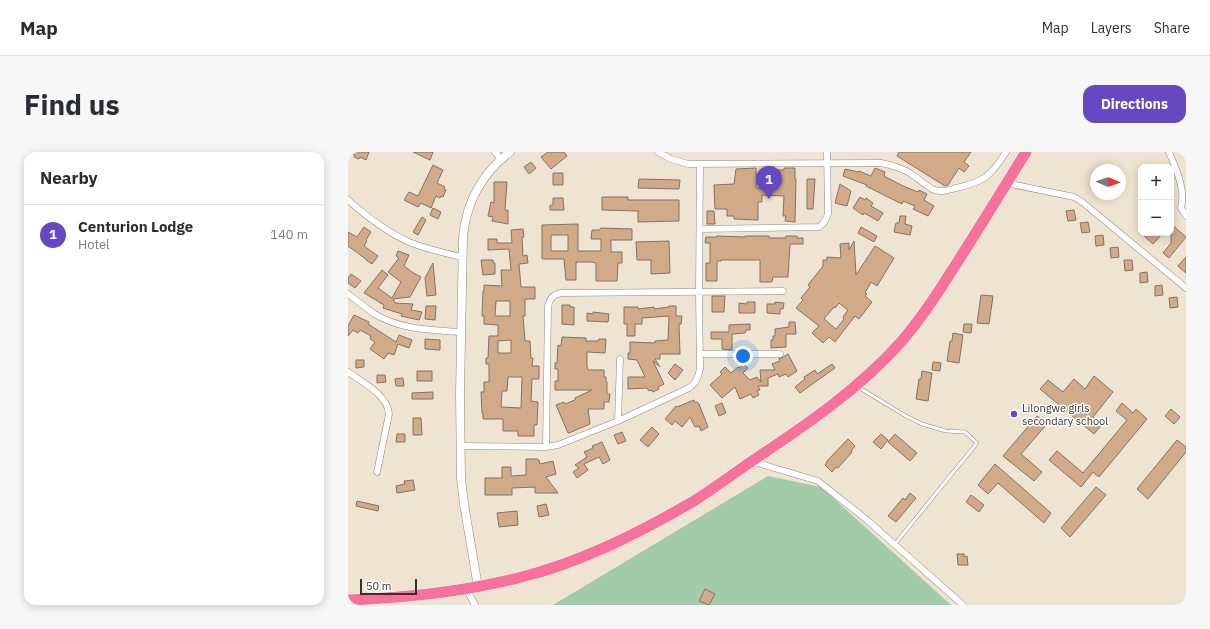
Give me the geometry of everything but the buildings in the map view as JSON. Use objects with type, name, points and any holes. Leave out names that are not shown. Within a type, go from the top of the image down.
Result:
[{"type":"highway","points":[[348,600],[382,602],[466,590],[520,578],[556,567],[599,550],[658,521],[696,499],[807,424],[857,386],[901,341],[920,318],[1026,152]]},
{"type":"street","points":[[496,152],[501,159]]},
{"type":"street","points":[[478,587],[464,504],[460,446],[462,257],[464,223],[473,196],[489,172],[510,152]]},
{"type":"street","points":[[658,152],[679,162],[700,164],[881,163],[909,173],[938,191],[944,191],[980,181],[999,163],[1006,152]]},
{"type":"street","points":[[700,229],[819,227],[824,224],[827,220],[828,214],[827,152]]},
{"type":"street","points":[[1169,152],[1180,184],[1183,201],[1182,208],[1186,216]]},
{"type":"street","points":[[460,446],[558,445],[618,421],[695,384],[700,369],[698,292],[700,164]]},
{"type":"street","points":[[1006,184],[1074,197],[1186,288]]},
{"type":"street","points":[[348,200],[386,230],[408,242],[430,250],[462,257]]},
{"type":"street","points":[[546,446],[548,306],[550,299],[555,295],[561,293],[783,290]]},
{"type":"street","points":[[348,294],[374,313],[396,324],[420,330],[461,332]]},
{"type":"street","points":[[700,354],[780,354]]},
{"type":"street","points":[[618,421],[620,359]]},
{"type":"street","points":[[348,372],[378,394],[387,403],[389,414],[377,472]]},
{"type":"street","points":[[751,461],[818,481],[867,520],[963,605]]},
{"type":"street","points":[[466,590],[475,605]]},
{"type":"lane","points":[[857,386],[922,424],[946,430],[965,432],[977,443],[895,545]]},
{"type":"green space","points":[[768,476],[821,487],[951,605],[553,605]]},
{"type":"place","name":"Centurion Lodge","points":[[769,199]]},
{"type":"place","name":"Lilongwe girls secondary school","points":[[1014,414]]}]
